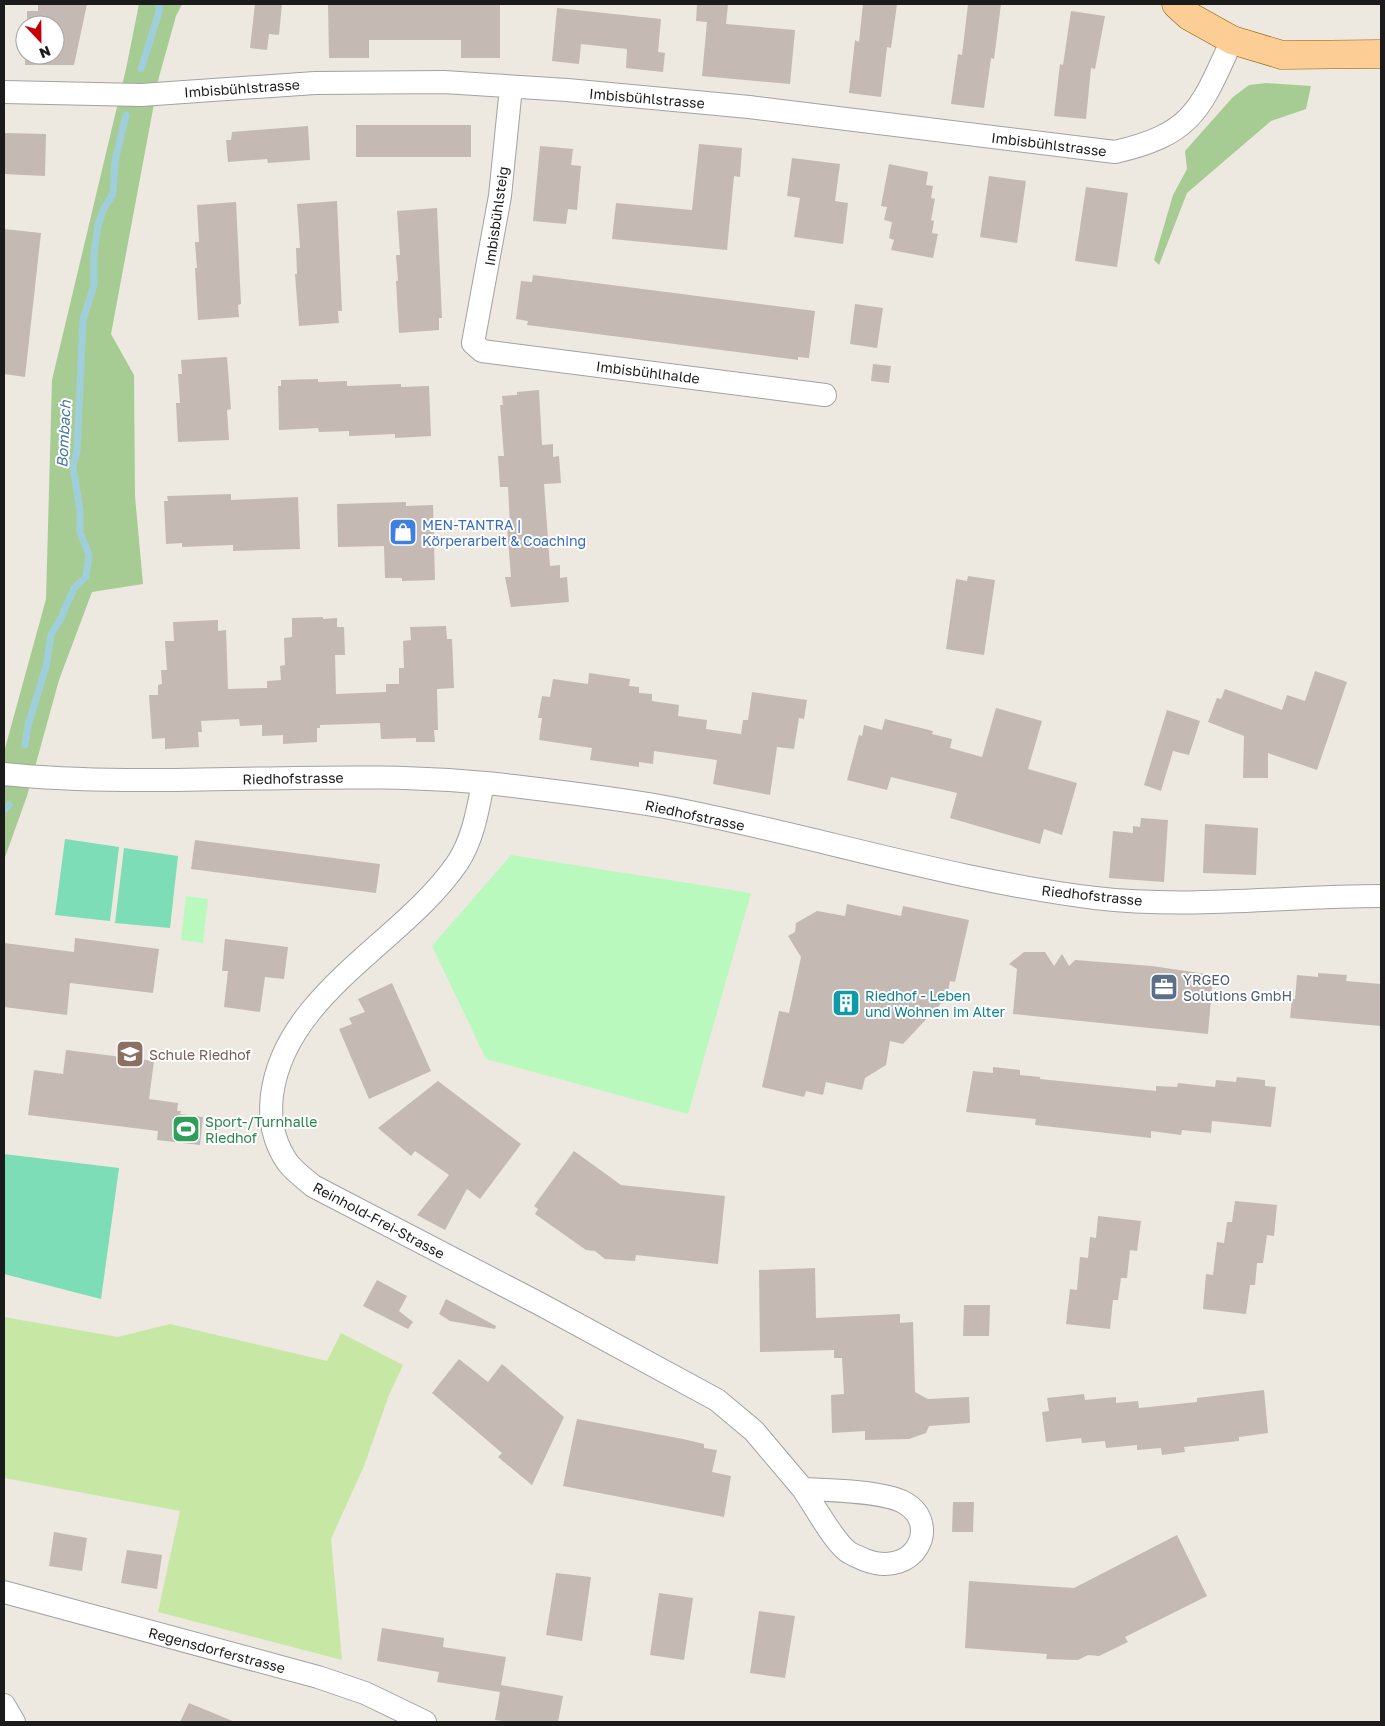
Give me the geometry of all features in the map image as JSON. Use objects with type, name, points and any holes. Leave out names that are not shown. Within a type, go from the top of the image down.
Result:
[{"type":"main road","points":[[1176,4],[1189,16],[1232,40],[1282,55],[1381,54]]},
{"type":"street","name":"Imbisbühlstrasse","points":[[4,92],[141,95],[315,83],[444,82],[749,107],[1115,152],[1138,147],[1162,136],[1178,128],[1194,115],[1206,95],[1232,40]]},
{"type":"street","name":"Imbisbühlsteig","points":[[473,343],[500,196],[511,87]]},
{"type":"street","name":"Imbisbühlhalde","points":[[473,343],[482,351],[825,395]]},
{"type":"street","name":"Riedhofstrasse","points":[[4,774],[44,778],[142,781],[333,776],[483,783],[664,807],[1000,882],[1098,898],[1179,903],[1381,896]]},
{"type":"street","name":"Reinhold-Frei-Strasse","points":[[483,783],[475,823],[458,861],[435,889],[320,1001],[300,1026],[283,1055],[274,1081],[271,1107],[272,1126],[278,1143],[288,1162],[313,1186],[540,1304],[717,1400],[754,1431],[803,1489],[847,1552],[878,1565],[900,1563],[913,1555],[921,1541],[921,1526],[915,1510],[904,1502],[879,1496],[803,1489]]},
{"type":"street","name":"Regensdorferstrasse","points":[[4,1592],[318,1677],[365,1693],[425,1722]]},
{"type":"street","points":[[4,1705],[14,1722]]},
{"type":"green space","points":[[139,4],[182,4],[176,16],[159,77],[111,334],[134,375],[135,496],[143,584],[92,592],[59,680],[27,796],[4,860],[4,752],[46,599],[52,380],[126,69]]},
{"type":"green space","points":[[1266,83],[1311,86],[1306,109],[1271,121],[1187,193],[1159,265],[1154,260],[1173,195],[1187,169],[1185,151],[1233,97],[1249,85]]},
{"type":"green space","points":[[65,839],[119,847],[110,921],[55,915]]},
{"type":"green space","points":[[124,848],[178,856],[170,928],[115,923]]},
{"type":"green space","points":[[511,855],[751,893],[688,1114],[486,1059],[432,946]]},
{"type":"green space","points":[[186,896],[208,899],[203,943],[181,940]]},
{"type":"green space","points":[[4,1154],[119,1168],[101,1299],[4,1274]]},
{"type":"green space","points":[[4,1317],[118,1337],[170,1324],[327,1361],[341,1333],[403,1365],[389,1395],[364,1466],[331,1539],[342,1660],[158,1612],[180,1511],[4,1478]]},
{"type":"building","points":[[38,4],[87,4],[74,65],[65,65],[65,15],[27,15],[27,11],[38,11]]},
{"type":"building","points":[[255,4],[282,4],[279,35],[269,34],[267,50],[250,48]]},
{"type":"building","points":[[328,4],[500,4],[500,58],[461,58],[461,40],[369,40],[369,58],[329,58]]},
{"type":"building","points":[[697,4],[728,4],[726,24],[795,30],[790,84],[702,76],[707,22],[696,21]]},
{"type":"building","points":[[863,4],[897,4],[891,48],[887,47],[881,97],[849,93],[855,40],[859,42]]},
{"type":"building","points":[[968,4],[1001,4],[994,59],[991,58],[984,108],[951,104],[958,54],[962,55]]},
{"type":"building","points":[[557,8],[661,19],[658,52],[665,53],[663,72],[626,68],[627,49],[581,44],[579,64],[552,61]]},
{"type":"building","points":[[1071,11],[1105,16],[1095,69],[1091,68],[1086,119],[1054,116],[1060,64],[1063,65]]},
{"type":"building","points":[[356,125],[471,125],[471,157],[356,157]]},
{"type":"building","points":[[308,126],[310,160],[268,163],[267,159],[228,162],[226,140],[231,140],[232,132]]},
{"type":"building","points":[[4,133],[46,134],[45,176],[4,174]]},
{"type":"building","points":[[699,144],[742,148],[740,177],[734,176],[727,250],[612,239],[616,203],[692,210]]},
{"type":"building","points":[[540,146],[573,149],[571,165],[581,166],[577,210],[568,209],[566,224],[533,221]]},
{"type":"building","points":[[792,158],[840,164],[835,201],[848,203],[843,244],[794,237],[800,198],[787,196]]},
{"type":"building","points":[[889,164],[928,172],[926,185],[933,186],[931,198],[935,199],[931,220],[934,221],[932,233],[938,234],[933,258],[891,250],[894,240],[889,238],[892,222],[884,220],[887,207],[881,206]]},
{"type":"building","points":[[989,176],[1026,181],[1017,243],[980,237]]},
{"type":"building","points":[[1086,187],[1128,193],[1117,267],[1075,261]]},
{"type":"building","points":[[337,201],[342,311],[338,311],[339,323],[299,326],[295,274],[297,274],[296,248],[300,248],[297,204]]},
{"type":"building","points":[[236,202],[241,304],[238,305],[239,317],[198,320],[195,268],[197,268],[195,242],[199,242],[197,205]]},
{"type":"building","points":[[437,208],[442,318],[439,318],[439,330],[399,333],[396,255],[400,255],[397,211]]},
{"type":"building","points":[[4,229],[41,233],[25,377],[4,374]]},
{"type":"building","points":[[533,275],[815,311],[809,358],[798,357],[798,360],[527,325],[528,321],[516,319],[521,281],[532,282]]},
{"type":"building","points":[[855,304],[883,308],[877,348],[850,344]]},
{"type":"building","points":[[227,357],[231,409],[227,410],[229,440],[178,442],[176,403],[180,403],[178,374],[182,374],[181,360]]},
{"type":"building","points":[[873,364],[891,366],[889,383],[871,381]]},
{"type":"building","points":[[318,379],[318,382],[347,381],[347,386],[401,384],[401,387],[429,386],[431,436],[395,438],[395,434],[349,436],[349,431],[319,432],[318,428],[279,430],[278,386],[281,386],[281,380]]},
{"type":"building","points":[[539,390],[542,445],[553,444],[553,457],[559,456],[561,483],[544,484],[550,566],[560,565],[560,578],[567,577],[569,602],[511,607],[505,577],[511,577],[507,527],[510,526],[508,487],[500,487],[498,456],[504,456],[500,405],[503,405],[502,396],[517,395],[517,392]]},
{"type":"building","points":[[231,494],[231,500],[298,497],[300,549],[233,551],[233,545],[182,547],[182,543],[166,544],[164,501],[168,501],[167,496]]},
{"type":"building","points":[[406,502],[406,506],[433,505],[435,580],[402,581],[402,578],[385,578],[384,546],[338,547],[337,504]]},
{"type":"building","points":[[968,576],[995,580],[984,655],[946,649],[956,579],[967,581]]},
{"type":"building","points":[[323,617],[323,619],[337,618],[337,627],[344,627],[345,655],[335,655],[336,694],[386,692],[386,684],[399,684],[399,668],[404,668],[403,641],[411,640],[410,627],[446,626],[447,639],[452,639],[454,688],[437,689],[438,730],[434,730],[435,742],[416,742],[416,738],[381,739],[380,723],[320,725],[320,728],[317,728],[317,742],[283,744],[283,735],[262,736],[262,725],[240,726],[239,719],[201,721],[202,732],[198,732],[199,747],[165,749],[165,738],[152,739],[149,695],[158,695],[158,685],[162,684],[161,670],[167,670],[165,641],[174,641],[173,622],[218,620],[218,631],[226,630],[228,689],[267,688],[267,681],[281,680],[280,666],[285,665],[284,638],[292,637],[292,618]]},
{"type":"building","points":[[1315,671],[1347,682],[1317,770],[1268,753],[1268,778],[1243,778],[1244,736],[1208,722],[1217,698],[1221,699],[1225,689],[1282,710],[1287,695],[1305,701]]},
{"type":"building","points":[[589,673],[630,679],[629,686],[639,687],[639,693],[652,694],[652,701],[679,705],[678,716],[707,720],[706,729],[741,734],[743,720],[748,720],[752,692],[807,700],[804,719],[799,718],[794,749],[777,747],[770,795],[713,784],[717,760],[654,751],[653,764],[639,762],[639,767],[590,760],[592,748],[539,740],[542,718],[538,718],[542,696],[550,697],[553,679],[588,684]]},
{"type":"building","points":[[996,708],[1042,721],[1028,769],[1077,783],[1062,835],[1044,829],[1040,844],[950,818],[957,793],[891,777],[887,790],[847,780],[859,735],[862,736],[864,725],[882,730],[885,719],[933,731],[932,734],[952,739],[950,748],[982,757]]},
{"type":"building","points":[[1167,710],[1200,721],[1189,755],[1173,751],[1161,791],[1144,785]]},
{"type":"building","points":[[1141,818],[1168,820],[1164,882],[1109,878],[1113,831],[1133,833],[1133,826],[1140,827]]},
{"type":"building","points":[[1205,824],[1258,828],[1256,875],[1203,873]]},
{"type":"building","points":[[195,840],[380,864],[376,893],[191,869]]},
{"type":"building","points":[[847,904],[901,916],[903,906],[969,920],[955,982],[950,981],[947,997],[903,1044],[890,1041],[886,1065],[865,1078],[862,1090],[826,1082],[823,1095],[806,1091],[804,1097],[762,1087],[779,1011],[789,1013],[801,957],[788,936],[795,932],[796,923],[817,911],[845,916]]},
{"type":"building","points":[[75,938],[159,949],[153,993],[70,983],[67,1015],[4,1007],[4,943],[74,952]]},
{"type":"building","points":[[225,939],[288,947],[284,979],[265,977],[260,1012],[224,1007],[228,971],[222,971]]},
{"type":"building","points":[[1024,952],[1045,952],[1054,966],[1062,954],[1069,966],[1075,960],[1152,966],[1213,975],[1208,1034],[1013,1014],[1017,969],[1009,964]]},
{"type":"building","points":[[1318,973],[1347,975],[1346,981],[1381,984],[1381,1026],[1290,1018],[1292,999],[1295,999],[1297,975],[1318,977]]},
{"type":"building","points":[[392,983],[431,1071],[369,1099],[339,1029],[352,1024],[349,1018],[365,1012],[358,999]]},
{"type":"building","points":[[66,1050],[154,1061],[149,1099],[178,1103],[177,1111],[181,1111],[180,1114],[203,1117],[200,1145],[157,1140],[158,1131],[28,1115],[34,1070],[63,1074]]},
{"type":"building","points":[[993,1067],[1020,1070],[1020,1075],[1040,1077],[1040,1079],[1156,1091],[1156,1086],[1177,1087],[1178,1083],[1215,1087],[1216,1080],[1236,1082],[1237,1077],[1265,1080],[1265,1086],[1276,1087],[1271,1127],[1212,1121],[1211,1133],[1182,1130],[1181,1135],[1151,1131],[1151,1138],[1035,1125],[1036,1119],[966,1112],[973,1071],[993,1073]]},
{"type":"building","points":[[438,1081],[521,1144],[480,1199],[467,1189],[445,1230],[417,1215],[449,1175],[415,1151],[411,1156],[378,1128]]},
{"type":"building","points":[[574,1151],[621,1185],[725,1196],[718,1264],[636,1255],[635,1261],[605,1259],[595,1251],[586,1250],[535,1214],[538,1209],[534,1206]]},
{"type":"building","points":[[1235,1201],[1277,1205],[1274,1236],[1267,1235],[1263,1263],[1257,1263],[1255,1285],[1250,1285],[1246,1314],[1203,1309],[1206,1274],[1213,1275],[1217,1242],[1224,1243],[1227,1222],[1232,1222]]},
{"type":"building","points":[[1098,1216],[1141,1221],[1137,1251],[1130,1250],[1127,1278],[1121,1278],[1118,1300],[1113,1300],[1110,1329],[1066,1324],[1070,1289],[1077,1290],[1080,1257],[1088,1258],[1090,1237],[1096,1238]]},
{"type":"building","points":[[815,1268],[816,1318],[900,1314],[900,1323],[913,1322],[915,1392],[928,1399],[969,1397],[970,1423],[929,1426],[926,1433],[909,1439],[865,1440],[865,1431],[832,1433],[831,1395],[844,1394],[842,1358],[834,1358],[834,1350],[760,1352],[759,1270]]},
{"type":"building","points":[[377,1280],[407,1296],[399,1311],[413,1322],[408,1329],[363,1306]]},
{"type":"building","points":[[446,1299],[496,1326],[495,1329],[450,1321],[439,1314]]},
{"type":"building","points":[[964,1305],[990,1305],[989,1336],[963,1336]]},
{"type":"building","points":[[459,1359],[488,1382],[502,1364],[564,1417],[532,1485],[498,1457],[502,1453],[432,1393]]},
{"type":"building","points":[[1264,1390],[1268,1433],[1239,1437],[1239,1441],[1184,1447],[1185,1452],[1162,1455],[1161,1448],[1137,1450],[1137,1445],[1106,1448],[1105,1441],[1082,1443],[1081,1438],[1046,1442],[1042,1412],[1049,1411],[1047,1398],[1084,1394],[1085,1400],[1116,1397],[1116,1403],[1138,1401],[1139,1408],[1197,1402],[1197,1398]]},
{"type":"building","points":[[577,1419],[683,1439],[704,1444],[704,1448],[717,1450],[712,1472],[731,1476],[724,1517],[563,1486]]},
{"type":"building","points":[[953,1502],[974,1502],[973,1532],[952,1532]]},
{"type":"building","points":[[54,1532],[87,1538],[82,1571],[49,1566]]},
{"type":"building","points":[[1177,1535],[1207,1596],[1125,1637],[1128,1642],[1099,1656],[1088,1655],[1078,1660],[1046,1659],[1047,1654],[965,1648],[969,1581],[1074,1588]]},
{"type":"building","points":[[127,1550],[162,1555],[157,1589],[121,1583]]},
{"type":"building","points":[[556,1573],[591,1577],[582,1641],[546,1635]]},
{"type":"building","points":[[659,1593],[693,1598],[684,1660],[650,1655]]},
{"type":"building","points":[[759,1611],[795,1616],[785,1678],[750,1673]]},
{"type":"building","points":[[382,1628],[444,1638],[443,1647],[506,1657],[501,1685],[563,1696],[558,1722],[495,1720],[500,1692],[437,1682],[439,1672],[377,1661]]},
{"type":"building","points":[[189,1703],[235,1722],[180,1722]]},
{"type":"waterway","name":"Bombach","points":[[141,69],[159,12],[159,4]]},
{"type":"waterway","name":"Bombach","points":[[25,745],[28,725],[46,667],[51,635],[61,618],[74,588],[86,577],[89,555],[80,532],[80,511],[73,466],[77,451],[83,320],[94,285],[94,253],[98,225],[104,208],[113,194],[115,161],[126,115]]},
{"type":"waterway","name":"Bombach","points":[[4,810],[9,805]]},
{"type":"place","name":"MEN-TANTRA | Körperarbeit & Coaching","points":[[403,532]]},
{"type":"place","name":"YRGEO Solutions GmbH","points":[[1164,987]]},
{"type":"place","name":"Riedhof - Leben und Wohnen im Alter","points":[[846,1003]]},
{"type":"place","name":"Schule Riedhof","points":[[130,1054]]},
{"type":"place","name":"Sport-/Turnhalle Riedhof","points":[[186,1129]]}]
